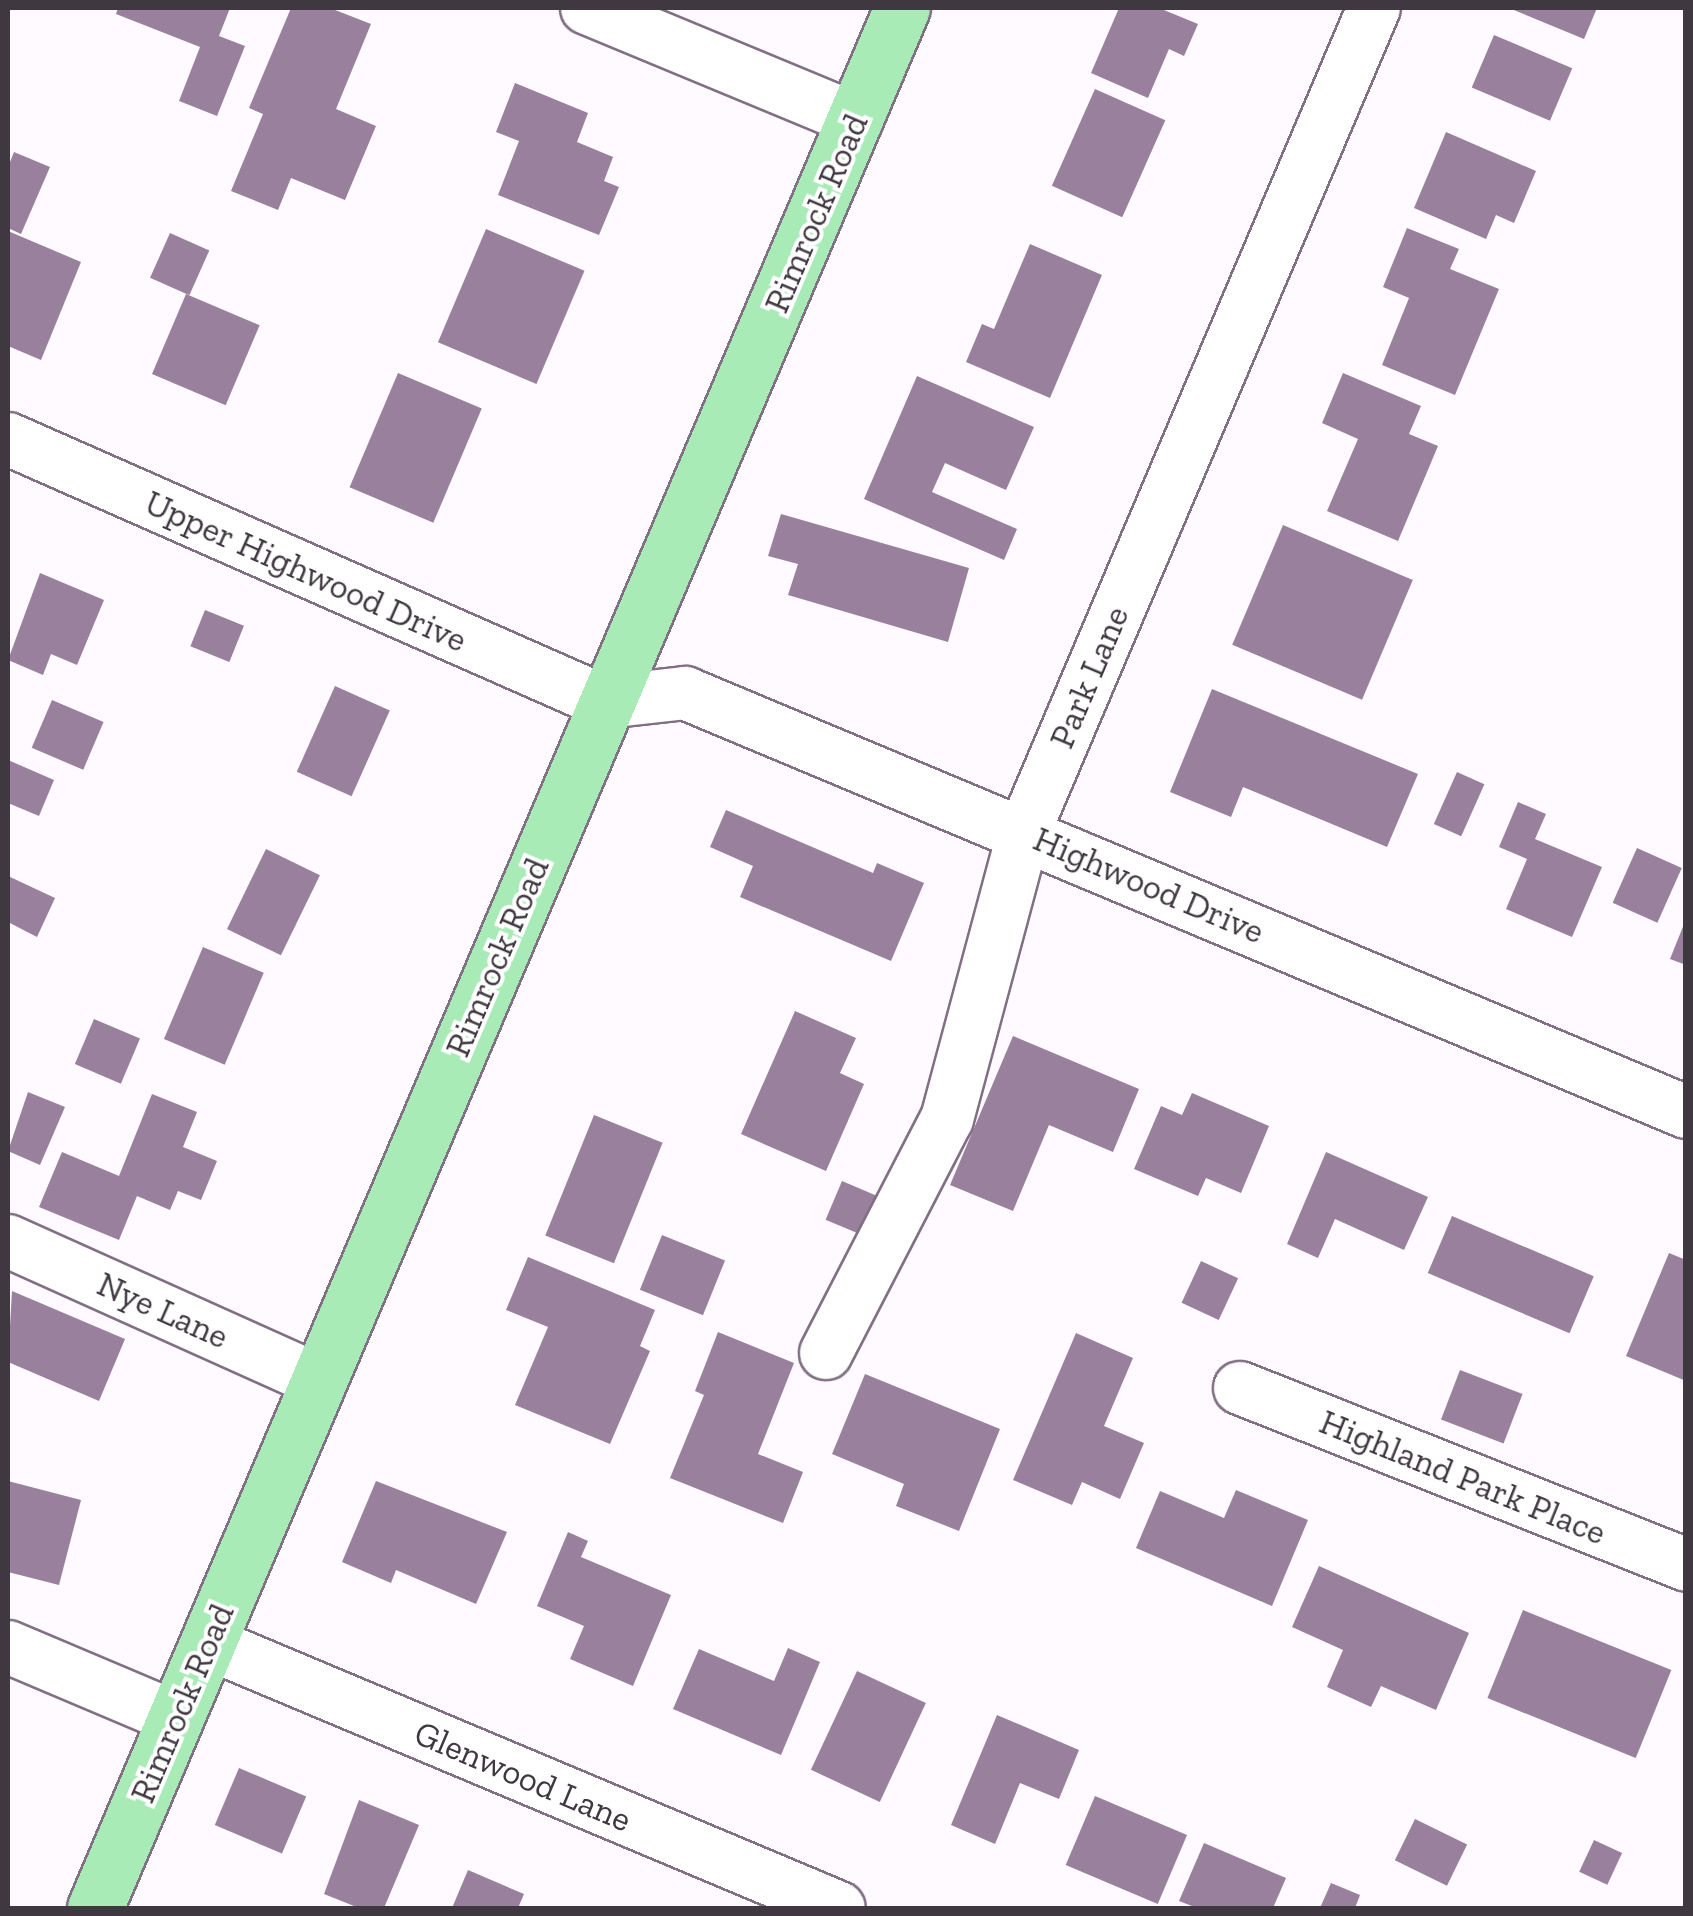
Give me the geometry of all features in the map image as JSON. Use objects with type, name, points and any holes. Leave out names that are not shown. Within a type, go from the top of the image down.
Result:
[{"type":"main road","name":"Rimrock Road","points":[[96,1908],[902,8]]},
{"type":"street","points":[[587,8],[856,120]]},
{"type":"street","name":"Park Lane","points":[[826,1353],[947,1119],[1024,832],[1374,8]]},
{"type":"street","name":"Upper Highwood Drive","points":[[8,439],[605,702]]},
{"type":"street","name":"Highwood Drive","points":[[605,702],[685,693],[1686,1112]]},
{"type":"street","name":"Nye Lane","points":[[8,1241],[318,1380]]},
{"type":"street","name":"Highland Park Place","points":[[1240,1388],[1686,1565]]},
{"type":"street","name":"Glenwood Lane","points":[[208,1643],[839,1908]]},
{"type":"street","points":[[8,1647],[176,1718]]},
{"type":"building","points":[[118,8],[230,8],[219,36],[245,46],[217,116],[179,101],[200,47],[116,14]]},
{"type":"building","points":[[291,8],[330,8],[371,24],[336,109],[376,126],[345,200],[291,178],[278,210],[231,191],[263,114],[249,108]]},
{"type":"building","points":[[1119,8],[1159,8],[1198,24],[1184,56],[1169,49],[1148,98],[1091,73]]},
{"type":"building","points":[[1509,8],[1597,8],[1584,39]]},
{"type":"building","points":[[1494,35],[1572,68],[1550,121],[1472,87]]},
{"type":"building","points":[[515,83],[588,113],[577,142],[613,157],[604,181],[619,187],[599,235],[498,195],[519,141],[496,132]]},
{"type":"building","points":[[1095,89],[1165,120],[1122,217],[1052,186]]},
{"type":"building","points":[[1446,132],[1536,171],[1514,223],[1496,215],[1486,239],[1414,208]]},
{"type":"building","points":[[14,152],[50,167],[21,234],[8,228],[8,167]]},
{"type":"building","points":[[1407,228],[1459,249],[1450,269],[1499,289],[1455,395],[1382,365],[1409,298],[1383,287]]},
{"type":"building","points":[[486,229],[584,271],[536,384],[438,342]]},
{"type":"building","points":[[8,231],[81,262],[41,360],[8,346]]},
{"type":"building","points":[[170,233],[209,250],[189,295],[150,278]]},
{"type":"building","points":[[1030,244],[1102,275],[1050,398],[966,362],[982,324],[994,329]]},
{"type":"building","points":[[186,294],[260,325],[226,405],[152,374]]},
{"type":"building","points":[[398,373],[482,409],[433,523],[350,487]]},
{"type":"building","points":[[1343,373],[1421,406],[1409,434],[1438,446],[1398,541],[1327,511],[1358,439],[1322,423]]},
{"type":"building","points":[[917,376],[1034,427],[1006,490],[945,463],[932,492],[1017,529],[1004,560],[864,499]]},
{"type":"building","points":[[781,514],[969,568],[948,642],[788,595],[798,564],[768,556]]},
{"type":"building","points":[[1283,525],[1413,580],[1362,700],[1232,645]]},
{"type":"building","points":[[40,573],[104,600],[77,665],[51,654],[43,675],[8,660]]},
{"type":"building","points":[[205,610],[244,626],[229,662],[190,646]]},
{"type":"building","points":[[335,686],[390,710],[352,796],[297,772]]},
{"type":"building","points":[[1212,689],[1418,774],[1387,847],[1243,787],[1231,817],[1170,792]]},
{"type":"building","points":[[52,700],[104,722],[83,770],[32,748]]},
{"type":"building","points":[[8,760],[54,780],[39,816],[8,803]]},
{"type":"building","points":[[1457,772],[1484,784],[1461,836],[1434,824]]},
{"type":"building","points":[[1518,802],[1546,814],[1535,839],[1602,867],[1572,937],[1506,909],[1527,859],[1499,847]]},
{"type":"building","points":[[726,810],[873,873],[877,863],[924,883],[891,961],[740,897],[753,866],[710,847]]},
{"type":"building","points":[[1637,848],[1682,868],[1657,923],[1613,903]]},
{"type":"building","points":[[266,849],[320,875],[281,955],[227,929]]},
{"type":"building","points":[[8,876],[55,898],[37,937],[8,922]]},
{"type":"building","points":[[1686,919],[1686,965],[1670,959]]},
{"type":"building","points":[[203,947],[264,973],[225,1065],[164,1039]]},
{"type":"building","points":[[795,1011],[856,1038],[840,1073],[864,1084],[826,1171],[741,1134]]},
{"type":"building","points":[[94,1019],[140,1039],[121,1084],[75,1064]]},
{"type":"building","points":[[1013,1036],[1139,1089],[1113,1152],[1049,1125],[1013,1211],[950,1185]]},
{"type":"building","points":[[28,1092],[65,1107],[40,1165],[8,1151]]},
{"type":"building","points":[[1192,1093],[1269,1126],[1241,1193],[1206,1178],[1198,1196],[1134,1169],[1161,1106],[1182,1115]]},
{"type":"building","points":[[152,1094],[197,1112],[183,1147],[217,1161],[201,1200],[178,1191],[170,1210],[137,1196],[119,1240],[39,1207],[62,1152],[119,1176]]},
{"type":"building","points":[[594,1115],[663,1143],[614,1263],[545,1236]]},
{"type":"building","points":[[1326,1152],[1428,1197],[1404,1250],[1335,1219],[1318,1258],[1287,1244]]},
{"type":"building","points":[[842,1181],[883,1198],[866,1237],[826,1220]]},
{"type":"building","points":[[1452,1216],[1594,1276],[1570,1333],[1428,1273]]},
{"type":"building","points":[[662,1235],[725,1260],[703,1315],[640,1290]]},
{"type":"building","points":[[1669,1253],[1686,1260],[1686,1381],[1626,1356]]},
{"type":"building","points":[[528,1257],[655,1310],[640,1346],[650,1351],[610,1444],[515,1405],[548,1327],[506,1310]]},
{"type":"building","points":[[1201,1261],[1238,1278],[1219,1320],[1182,1303]]},
{"type":"building","points":[[12,1291],[125,1339],[99,1401],[8,1362]]},
{"type":"building","points":[[718,1332],[794,1363],[758,1454],[803,1472],[783,1523],[670,1478],[704,1395],[695,1391]]},
{"type":"building","points":[[1076,1333],[1133,1358],[1104,1426],[1144,1443],[1120,1499],[1082,1482],[1072,1505],[1013,1480]]},
{"type":"building","points":[[1460,1370],[1523,1394],[1504,1443],[1441,1419]]},
{"type":"building","points":[[865,1374],[1000,1429],[959,1531],[896,1506],[904,1484],[832,1454]]},
{"type":"building","points":[[8,1481],[81,1500],[59,1585],[8,1572]]},
{"type":"building","points":[[376,1481],[507,1532],[476,1604],[396,1570],[391,1583],[342,1562]]},
{"type":"building","points":[[1236,1490],[1308,1520],[1272,1606],[1136,1548],[1160,1491],[1224,1518]]},
{"type":"building","points":[[568,1532],[588,1541],[581,1557],[671,1595],[633,1686],[570,1659],[584,1626],[537,1606]]},
{"type":"building","points":[[1319,1566],[1469,1633],[1436,1710],[1381,1686],[1371,1707],[1327,1687],[1343,1650],[1292,1627]]},
{"type":"building","points":[[1523,1610],[1671,1670],[1636,1758],[1487,1698]]},
{"type":"building","points":[[788,1648],[820,1662],[781,1755],[673,1709],[699,1649],[774,1681]]},
{"type":"building","points":[[857,1671],[926,1703],[880,1802],[811,1770]]},
{"type":"building","points":[[997,1715],[1079,1750],[1059,1799],[1020,1783],[995,1844],[951,1825]]},
{"type":"building","points":[[239,1768],[306,1797],[282,1854],[215,1825]]},
{"type":"building","points":[[1095,1796],[1187,1835],[1158,1904],[1066,1865]]},
{"type":"building","points":[[359,1800],[419,1825],[384,1908],[359,1908],[324,1894]]},
{"type":"building","points":[[1415,1819],[1467,1844],[1447,1886],[1395,1860]]},
{"type":"building","points":[[1594,1840],[1622,1853],[1607,1885],[1579,1872]]},
{"type":"building","points":[[1204,1843],[1286,1878],[1273,1908],[1197,1908],[1179,1901]]},
{"type":"building","points":[[468,1870],[524,1894],[518,1908],[452,1908]]},
{"type":"building","points":[[1331,1883],[1360,1895],[1355,1908],[1320,1908]]}]
